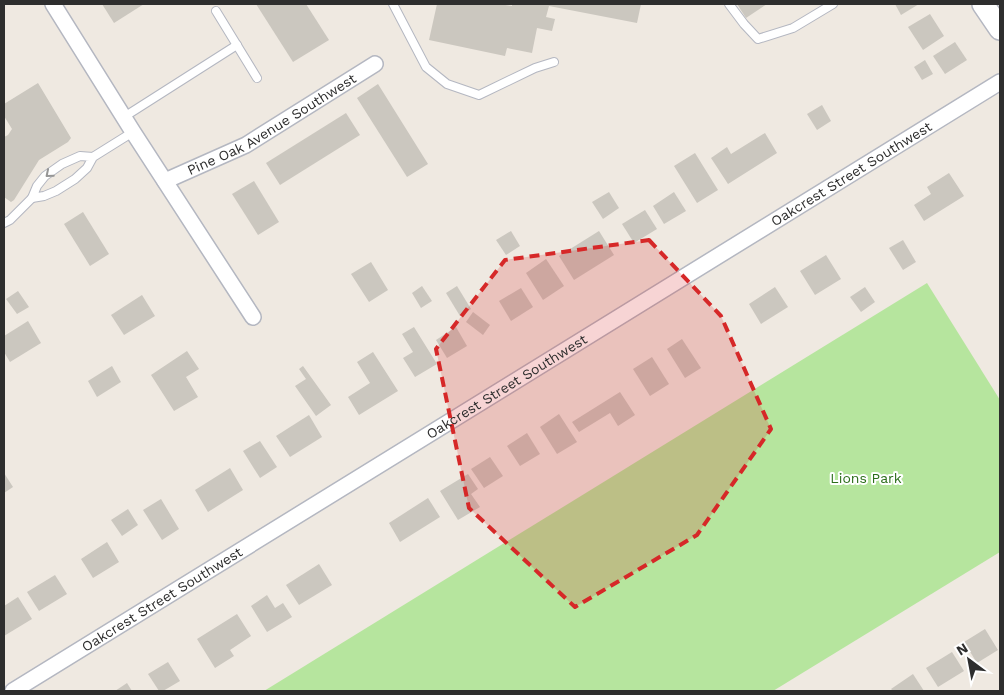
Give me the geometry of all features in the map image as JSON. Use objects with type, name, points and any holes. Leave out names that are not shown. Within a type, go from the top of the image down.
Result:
[{"type":"main road","points":[[984,4],[1000,29]]},
{"type":"street","points":[[53,4],[252,317]]},
{"type":"street","name":"Pine Oak Avenue Southwest","points":[[165,181],[246,144],[375,64]]},
{"type":"street","name":"Oakcrest Street Southwest","points":[[13,691],[1000,82]]},
{"type":"lane","points":[[393,4],[426,67],[447,84],[480,95],[535,68],[554,62]]},
{"type":"lane","points":[[729,4],[758,39],[793,28],[833,4]]},
{"type":"lane","points":[[216,11],[257,78]]},
{"type":"lane","points":[[124,117],[237,45]]},
{"type":"lane","points":[[32,198],[50,194],[75,179],[86,168],[93,157],[133,132]]},
{"type":"lane","points":[[6,221],[32,198],[37,186],[45,176],[62,164],[80,156],[93,157]]},
{"type":"highlighted area","points":[[649,240],[721,316],[771,429],[697,535],[575,607],[469,508],[436,349],[505,260]]},
{"type":"green space","name":"Lions Park","points":[[927,283],[1000,400],[1000,552],[773,691],[264,691]]},
{"type":"building","points":[[102,4],[144,4],[114,23]]},
{"type":"building","points":[[256,4],[306,4],[329,40],[293,62]]},
{"type":"building","points":[[437,4],[499,4],[512,6],[512,4],[641,4],[637,23],[549,6],[546,17],[555,19],[552,31],[537,28],[532,53],[507,48],[505,56],[429,40]]},
{"type":"building","points":[[737,4],[767,4],[746,18]]},
{"type":"building","points":[[895,4],[919,4],[901,15]]},
{"type":"building","points":[[930,14],[944,36],[923,50],[908,27]]},
{"type":"building","points":[[955,42],[967,60],[945,74],[933,56]]},
{"type":"building","points":[[925,60],[933,74],[922,80],[914,67]]},
{"type":"building","points":[[38,83],[71,138],[68,142],[39,160],[11,202],[4,197],[4,137],[12,129],[4,116],[4,104]]},
{"type":"building","points":[[378,84],[428,164],[407,177],[357,98]]},
{"type":"building","points":[[822,105],[831,121],[817,130],[807,114]]},
{"type":"building","points":[[346,113],[360,135],[280,185],[266,163]]},
{"type":"building","points":[[765,133],[777,153],[728,184],[711,158],[727,147],[731,154]]},
{"type":"building","points":[[695,153],[718,190],[697,203],[674,166]]},
{"type":"building","points":[[949,173],[964,196],[924,221],[914,205],[931,194],[927,187]]},
{"type":"building","points":[[254,181],[279,222],[258,235],[232,194]]},
{"type":"building","points":[[609,192],[619,208],[603,219],[592,202]]},
{"type":"building","points":[[674,192],[686,211],[664,224],[653,206]]},
{"type":"building","points":[[645,210],[657,229],[634,243],[622,224]]},
{"type":"building","points":[[83,212],[109,254],[90,266],[64,224]]},
{"type":"building","points":[[511,231],[520,246],[506,255],[496,240]]},
{"type":"building","points":[[599,231],[614,255],[574,280],[559,256]]},
{"type":"building","points":[[903,240],[916,262],[903,270],[889,248]]},
{"type":"building","points":[[826,255],[841,279],[815,295],[800,271]]},
{"type":"building","points":[[546,259],[564,286],[543,300],[526,273]]},
{"type":"building","points":[[371,262],[388,290],[369,302],[351,274]]},
{"type":"building","points":[[422,286],[432,301],[421,308],[412,293]]},
{"type":"building","points":[[457,286],[471,309],[460,316],[446,293]]},
{"type":"building","points":[[775,287],[788,307],[761,324],[749,304]]},
{"type":"building","points":[[865,287],[875,302],[861,312],[850,297]]},
{"type":"building","points":[[521,288],[533,307],[511,321],[499,301]]},
{"type":"building","points":[[18,291],[29,307],[17,314],[6,299]]},
{"type":"building","points":[[142,295],[155,316],[124,335],[111,315]]},
{"type":"building","points":[[473,312],[490,325],[483,335],[466,322]]},
{"type":"building","points":[[28,321],[41,343],[10,362],[4,352],[4,336]]},
{"type":"building","points":[[414,327],[437,364],[415,377],[403,358],[413,352],[402,334]]},
{"type":"building","points":[[456,327],[467,346],[447,358],[436,340]]},
{"type":"building","points":[[682,339],[701,368],[685,378],[667,349]]},
{"type":"building","points":[[187,351],[199,369],[186,377],[198,397],[174,411],[151,375]]},
{"type":"building","points":[[373,352],[398,391],[359,415],[348,397],[370,383],[357,362]]},
{"type":"building","points":[[652,357],[669,384],[650,396],[633,369]]},
{"type":"building","points":[[112,366],[121,382],[97,397],[88,381]]},
{"type":"building","points":[[303,366],[331,405],[316,416],[295,386],[306,379],[299,369]]},
{"type":"building","points":[[620,392],[635,415],[618,426],[610,413],[579,432],[572,422]]},
{"type":"building","points":[[559,414],[577,442],[557,454],[540,427]]},
{"type":"building","points":[[309,415],[322,437],[290,457],[276,436]]},
{"type":"building","points":[[527,433],[540,454],[520,466],[507,446]]},
{"type":"building","points":[[260,441],[277,467],[260,478],[243,451]]},
{"type":"building","points":[[490,457],[503,476],[484,488],[471,469]]},
{"type":"building","points":[[230,468],[243,490],[208,512],[195,490]]},
{"type":"building","points":[[4,473],[13,487],[4,493]]},
{"type":"building","points":[[468,474],[478,489],[471,494],[480,507],[458,520],[440,491]]},
{"type":"building","points":[[428,498],[440,517],[400,542],[389,523]]},
{"type":"building","points":[[161,499],[179,529],[162,540],[143,510]]},
{"type":"building","points":[[128,509],[138,525],[122,536],[111,520]]},
{"type":"building","points":[[107,542],[119,562],[93,578],[81,559]]},
{"type":"building","points":[[319,564],[332,585],[299,605],[286,585]]},
{"type":"building","points":[[55,575],[67,594],[39,611],[27,592]]},
{"type":"building","points":[[267,595],[275,608],[283,603],[292,617],[267,632],[251,606]]},
{"type":"building","points":[[18,597],[32,619],[4,636],[4,606]]},
{"type":"building","points":[[237,614],[251,636],[230,650],[234,656],[215,668],[197,639]]},
{"type":"building","points":[[985,629],[998,650],[977,663],[964,642]]},
{"type":"building","points":[[952,652],[964,671],[938,687],[926,668]]},
{"type":"building","points":[[168,662],[180,681],[163,691],[159,691],[148,674]]},
{"type":"building","points":[[913,674],[924,691],[893,691],[891,689]]},
{"type":"building","points":[[127,683],[132,691],[115,691]]}]
